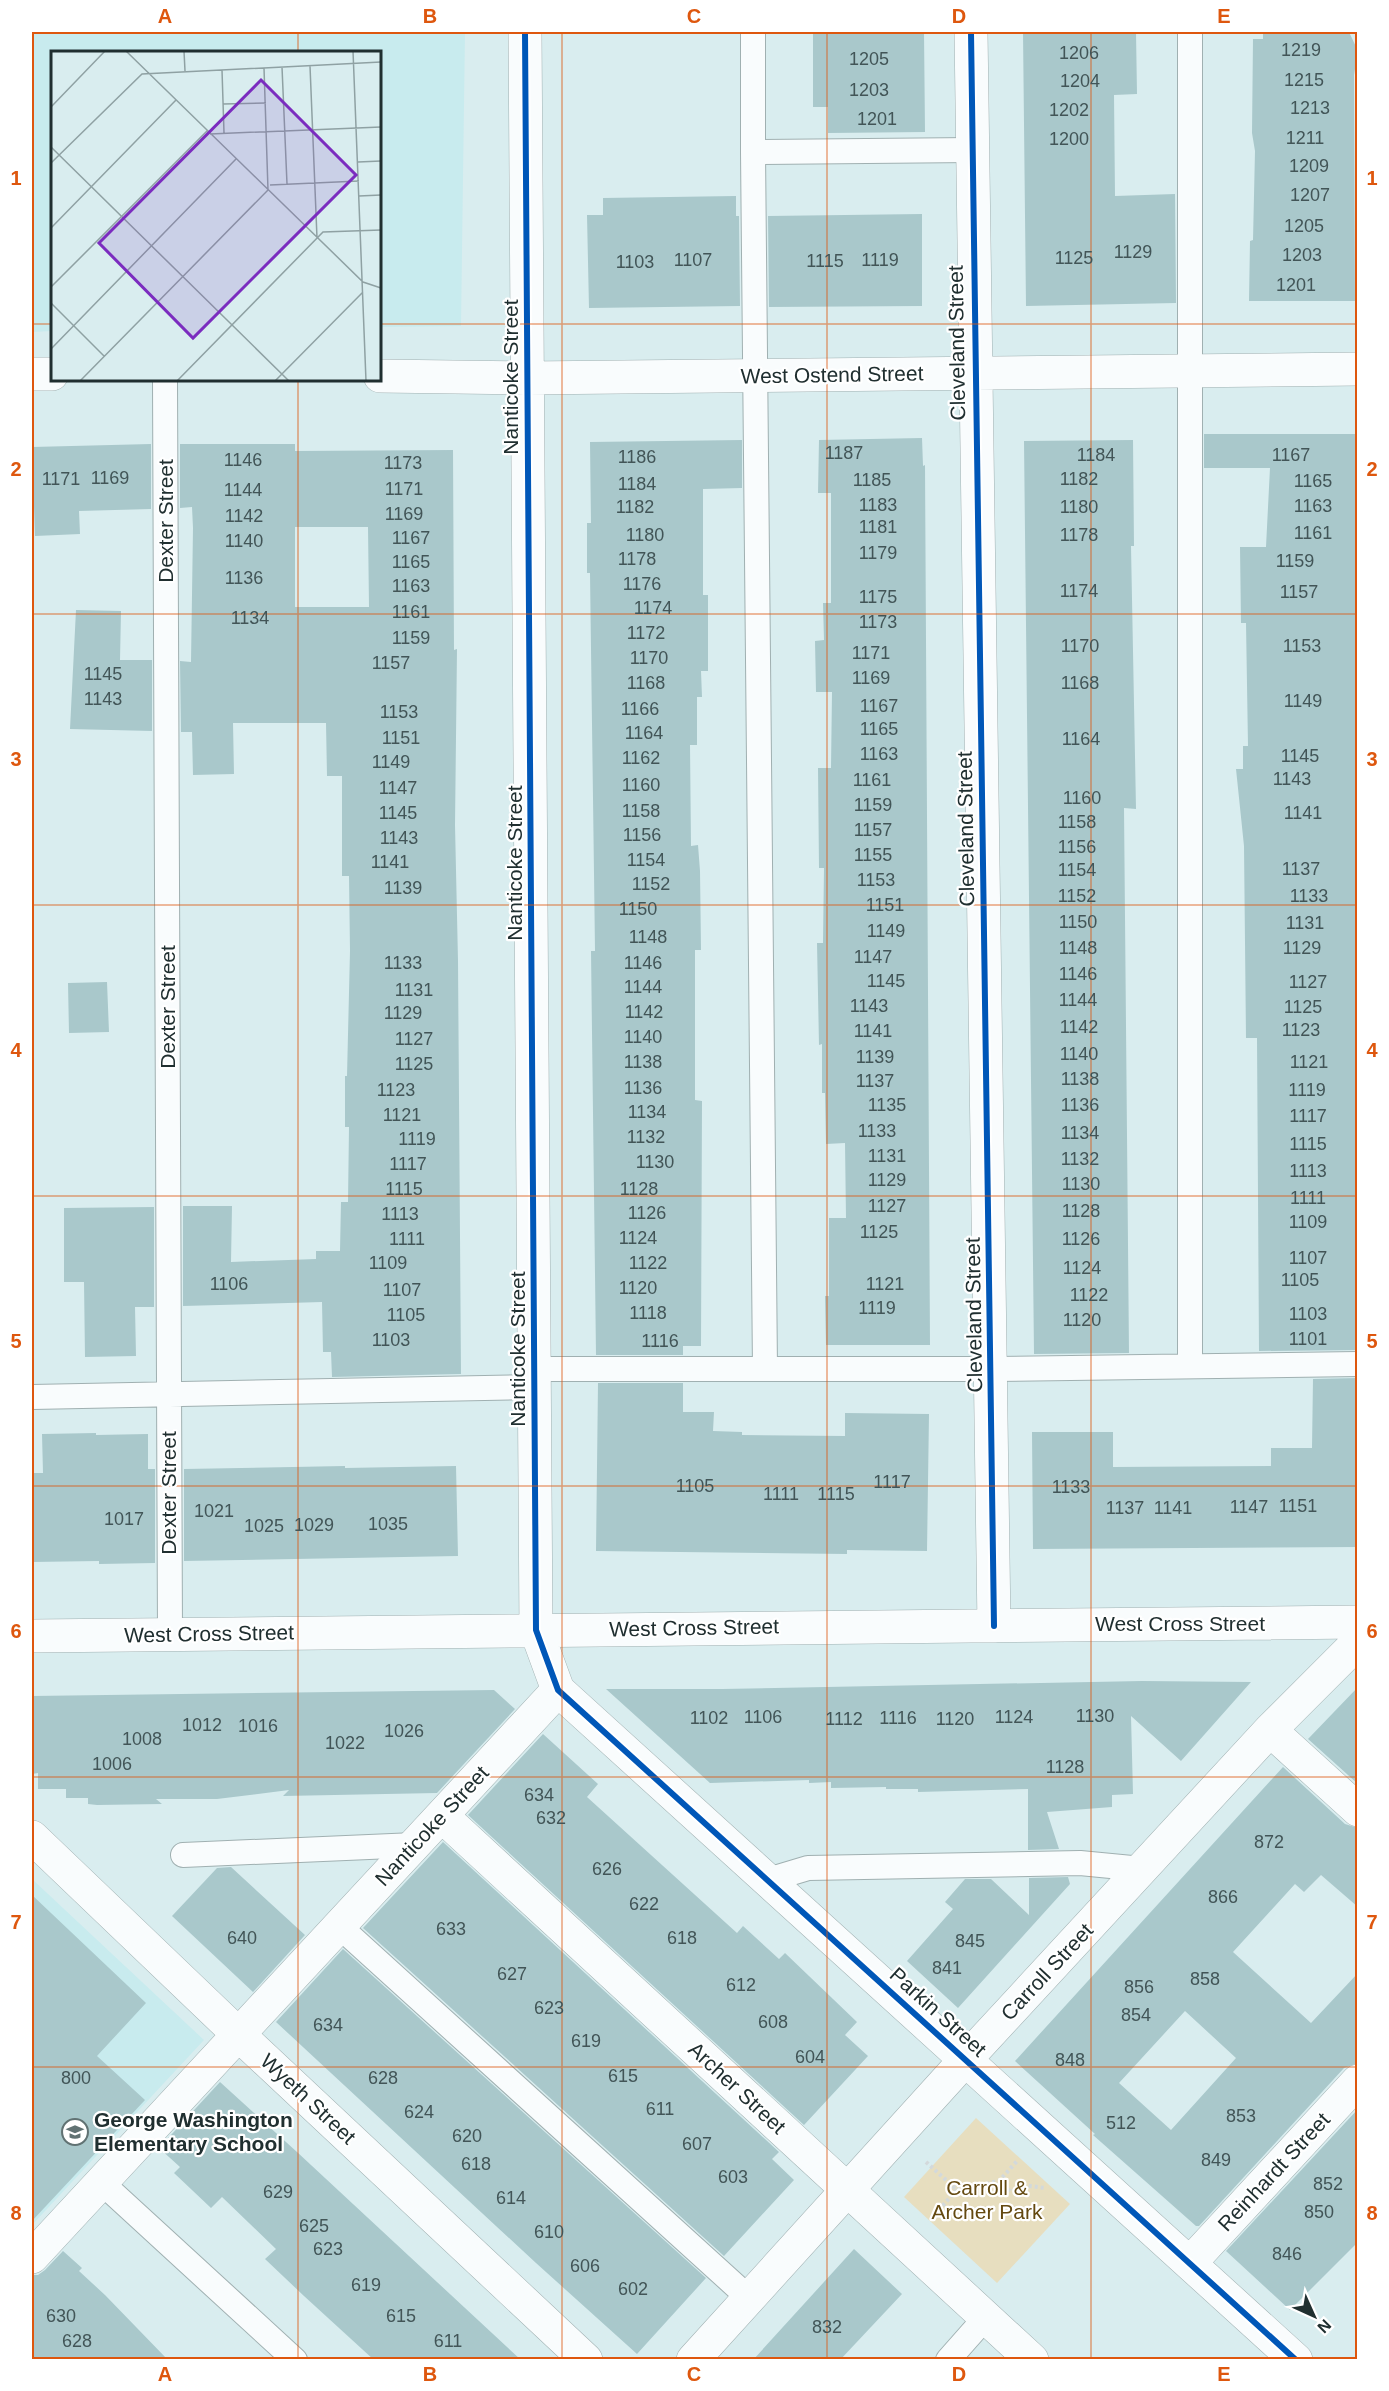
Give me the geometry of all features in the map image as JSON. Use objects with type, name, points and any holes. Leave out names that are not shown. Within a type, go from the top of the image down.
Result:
[{"type":"street","name":"Nanticoke Street","points":[[32,2257],[558,1690],[536,1630],[525,32]]},
{"type":"street","name":"Cleveland Street","points":[[971,32],[974,374],[992,1369],[994,1626]]},
{"type":"street","name":"West Ostend Street","points":[[381,376],[528,378],[1358,369]]},
{"type":"street","points":[[32,374],[51,374]]},
{"type":"street","name":"West Cross Street","points":[[32,1636],[1358,1622]]},
{"type":"street","name":"Carroll Street","points":[[693,2360],[966,2059],[1270,1730],[1358,1642]]},
{"type":"street","name":"Parkin Street","points":[[558,1690],[1296,2360]]},
{"type":"street","points":[[1270,1730],[1358,1810]]},
{"type":"street","name":"Archer Street","points":[[442,1816],[1032,2360]]},
{"type":"street","name":"Wyeth Street","points":[[32,1837],[238,2034],[586,2360]]},
{"type":"street","name":"Reinhardt Street","points":[[1190,2263],[1358,2081]]},
{"type":"lane","points":[[753,32],[765,1369]]},
{"type":"lane","points":[[1190,1366],[1191,32]]},
{"type":"lane","points":[[753,152],[972,150]]},
{"type":"lane","name":"Dexter Street","points":[[165,381],[170,1634]]},
{"type":"lane","points":[[32,1397],[169,1395],[765,1369],[992,1369],[1358,1364]]},
{"type":"lane","points":[[183,1855],[415,1845]]},
{"type":"lane","points":[[768,1880],[808,1868],[1080,1863],[1142,1869]]},
{"type":"lane","points":[[339,1926],[749,2298]]},
{"type":"lane","points":[[101,2182],[294,2360]]},
{"type":"lane","points":[[948,2360],[986,2317]]},
{"type":"path","points":[[930,2220],[957,2190],[999,2181],[1025,2153]]},
{"type":"path","points":[[925,2161],[957,2190]]},
{"type":"path","points":[[999,2181],[1011,2192],[1023,2185],[1044,2189],[1049,2184]]},
{"type":"shaded area","points":[[32,32],[465,32],[461,326],[381,327],[381,51],[51,51],[51,331],[32,332]]},
{"type":"shaded area","name":"George Washington Elementary School","points":[[32,1879],[204,2040],[32,2225]]},
{"type":"green space","name":"Carroll & Archer Park","points":[[976,2118],[1070,2204],[997,2283],[904,2197]]},
{"type":"building","points":[[813,32],[924,32],[925,132],[828,133],[828,107],[813,107]]},
{"type":"building","points":[[1023,32],[1136,32],[1137,94],[1114,95],[1115,196],[1175,194],[1176,303],[1026,306]]},
{"type":"building","points":[[1263,32],[1349,32],[1358,51],[1354,75],[1355,301],[1249,301],[1255,151],[1252,133],[1253,39],[1263,39]]},
{"type":"building","points":[[736,196],[736,216],[739,216],[740,306],[589,308],[587,215],[603,215],[603,198]]},
{"type":"building","points":[[922,214],[922,306],[769,307],[768,216]]},
{"type":"building","points":[[1204,434],[1358,434],[1358,1350],[1259,1351],[1257,1038],[1246,1038],[1244,846],[1236,769],[1243,769],[1243,746],[1248,746],[1246,623],[1241,623],[1240,547],[1266,547],[1270,468],[1204,468]]},
{"type":"building","points":[[922,438],[923,466],[925,465],[930,1345],[826,1345],[825,1296],[829,1296],[829,1218],[846,1218],[845,1143],[826,1144],[825,1093],[822,1093],[822,1044],[819,1045],[817,943],[823,943],[824,868],[819,868],[818,768],[831,768],[832,692],[816,692],[815,641],[824,640],[823,603],[831,603],[831,493],[818,493],[819,440]]},
{"type":"building","points":[[742,440],[742,488],[703,489],[703,595],[708,595],[708,671],[701,671],[702,697],[697,697],[697,745],[690,745],[691,846],[698,845],[700,871],[701,950],[695,950],[695,1100],[702,1101],[701,1346],[683,1346],[683,1355],[596,1355],[591,951],[595,951],[590,573],[587,573],[587,523],[591,523],[590,442]]},
{"type":"building","points":[[1133,440],[1134,546],[1131,546],[1136,809],[1124,808],[1129,1353],[1034,1354],[1024,441]]},
{"type":"building","points":[[151,444],[151,509],[79,511],[80,534],[35,536],[32,447]]},
{"type":"building","points":[[180,444],[295,444],[295,451],[453,450],[454,650],[457,649],[455,825],[461,1374],[332,1377],[331,1352],[323,1352],[322,1302],[183,1306],[183,1206],[232,1206],[231,1262],[316,1259],[316,1251],[340,1251],[341,1202],[348,1202],[349,1127],[345,1127],[345,1076],[347,1076],[350,951],[349,876],[342,876],[342,776],[327,776],[326,723],[233,723],[234,774],[193,775],[192,732],[181,732],[180,661],[191,662],[192,507],[180,508]],"holes":[[[295,527],[368,527],[369,607],[295,607]]]},
{"type":"building","points":[[76,610],[121,611],[120,660],[152,660],[152,731],[70,729]]},
{"type":"building","points":[[107,982],[109,1032],[69,1033],[68,983]]},
{"type":"building","points":[[154,1207],[154,1307],[135,1307],[136,1356],[85,1357],[84,1282],[64,1282],[64,1208]]},
{"type":"building","points":[[1358,1378],[1358,1547],[1033,1549],[1032,1432],[1113,1432],[1113,1467],[1271,1466],[1271,1448],[1312,1448],[1313,1379]]},
{"type":"building","points":[[598,1383],[683,1383],[683,1412],[714,1412],[713,1431],[742,1432],[742,1435],[845,1436],[845,1413],[929,1414],[927,1551],[847,1550],[847,1554],[596,1551]]},
{"type":"building","points":[[96,1433],[96,1435],[148,1434],[148,1469],[155,1469],[155,1563],[32,1562],[32,1473],[43,1473],[42,1434]]},
{"type":"building","points":[[345,1466],[345,1468],[456,1466],[458,1556],[184,1561],[184,1469]]},
{"type":"building","points":[[1142,1681],[1251,1682],[1181,1761],[1131,1716],[1133,1794],[1112,1795],[1112,1807],[1047,1812],[1059,1849],[1028,1850],[1028,1789],[918,1792],[918,1789],[886,1789],[886,1787],[831,1788],[831,1782],[809,1783],[809,1780],[710,1783],[606,1689],[722,1689]]},
{"type":"building","points":[[1358,1687],[1358,1784],[1308,1739]]},
{"type":"building","points":[[494,1690],[515,1709],[437,1793],[283,1796],[289,1790],[217,1799],[156,1799],[162,1804],[97,1805],[88,1804],[88,1798],[66,1798],[66,1789],[38,1789],[38,1773],[32,1774],[32,1696]]},
{"type":"building","points":[[543,1734],[598,1784],[587,1797],[737,1933],[743,1926],[779,1959],[785,1953],[857,2022],[845,2035],[868,2056],[804,2125],[468,1815]]},
{"type":"building","points":[[1283,1767],[1345,1824],[1358,1828],[1358,1907],[1321,1875],[1304,1892],[1295,1884],[1233,1952],[1311,2023],[1358,1973],[1358,2063],[1344,2068],[1199,2226],[1196,2226],[1093,2135],[1095,2134],[1015,2061]],"holes":[[[1185,2011],[1236,2058],[1171,2130],[1119,2083]]]},
{"type":"building","points":[[443,1842],[779,2152],[772,2159],[794,2180],[724,2256],[363,1928]]},
{"type":"building","points":[[231,1867],[305,1935],[253,1992],[172,1916],[217,1868]]},
{"type":"building","points":[[1068,1877],[1070,1884],[958,2008],[907,1961],[953,1909],[945,1902],[965,1879],[991,1879],[1029,1915],[1029,1878]]},
{"type":"building","name":"George Washington Elementary School","points":[[32,1895],[146,2003],[97,2056],[145,2100],[32,2221]]},
{"type":"building","points":[[343,1949],[706,2278],[637,2354],[276,2022]]},
{"type":"building","points":[[220,2082],[521,2360],[374,2360],[304,2296],[265,2259],[276,2249],[222,2197],[211,2208],[174,2173],[180,2167],[159,2148]]},
{"type":"building","points":[[1358,2109],[1358,2242],[1290,2310],[1226,2251]]},
{"type":"building","points":[[854,2249],[902,2294],[840,2360],[753,2360]]},
{"type":"building","points":[[63,2251],[82,2268],[79,2271],[168,2360],[32,2360],[32,2275],[38,2275],[45,2270]]},
{"type":"cycle path","points":[[525,32],[536,1630],[558,1690],[1296,2360]]},
{"type":"cycle path","points":[[971,32],[994,1626]]},
{"type":"place","name":"George Washington Elementary School","points":[[75,2132]]}]
